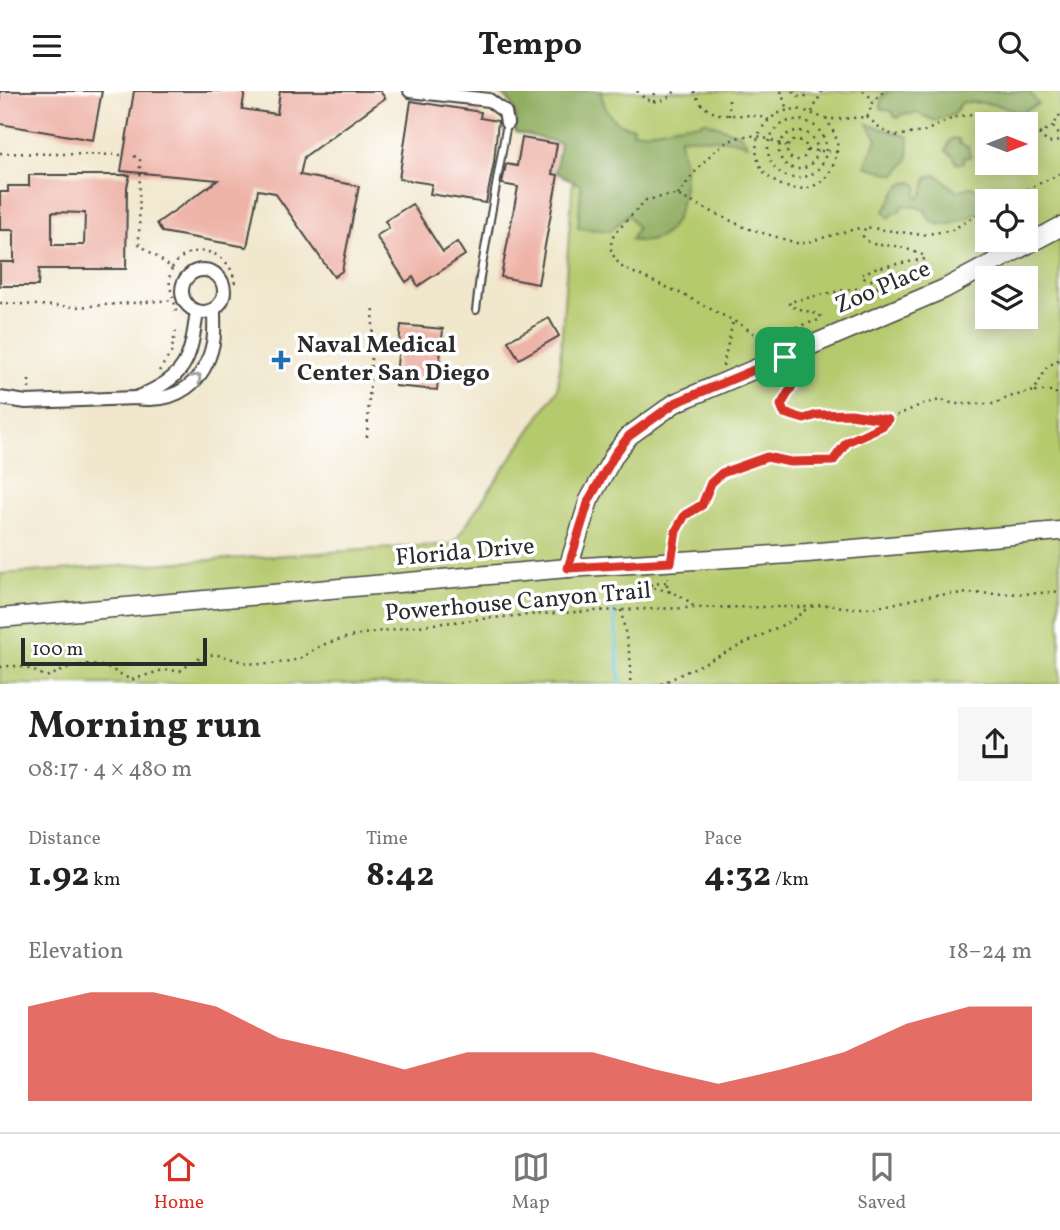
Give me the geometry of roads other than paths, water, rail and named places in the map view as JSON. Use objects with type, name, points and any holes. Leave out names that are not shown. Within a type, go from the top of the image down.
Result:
[{"type":"main road","name":"Zoo Place","points":[[568,568],[589,500],[615,454],[629,436],[675,403],[944,289],[1060,227]]},
{"type":"main road","name":"Florida Drive","points":[[0,618],[568,568],[807,553],[1060,531]]},
{"type":"street","points":[[410,91],[489,100],[505,112],[508,123]]},
{"type":"street","points":[[0,398],[29,402],[136,398],[153,401],[168,397],[189,387],[205,369],[214,341],[214,310],[223,296],[224,289],[217,276],[204,271],[190,275],[183,287],[185,303],[197,311],[214,310]]},
{"type":"street","points":[[136,398],[176,377],[188,357],[197,311]]},
{"type":"lane","points":[[476,310],[508,123]]},
{"type":"waterway","points":[[614,610],[620,684]]},
{"type":"place","name":"Naval Medical Center San Diego","points":[[281,360]]}]
